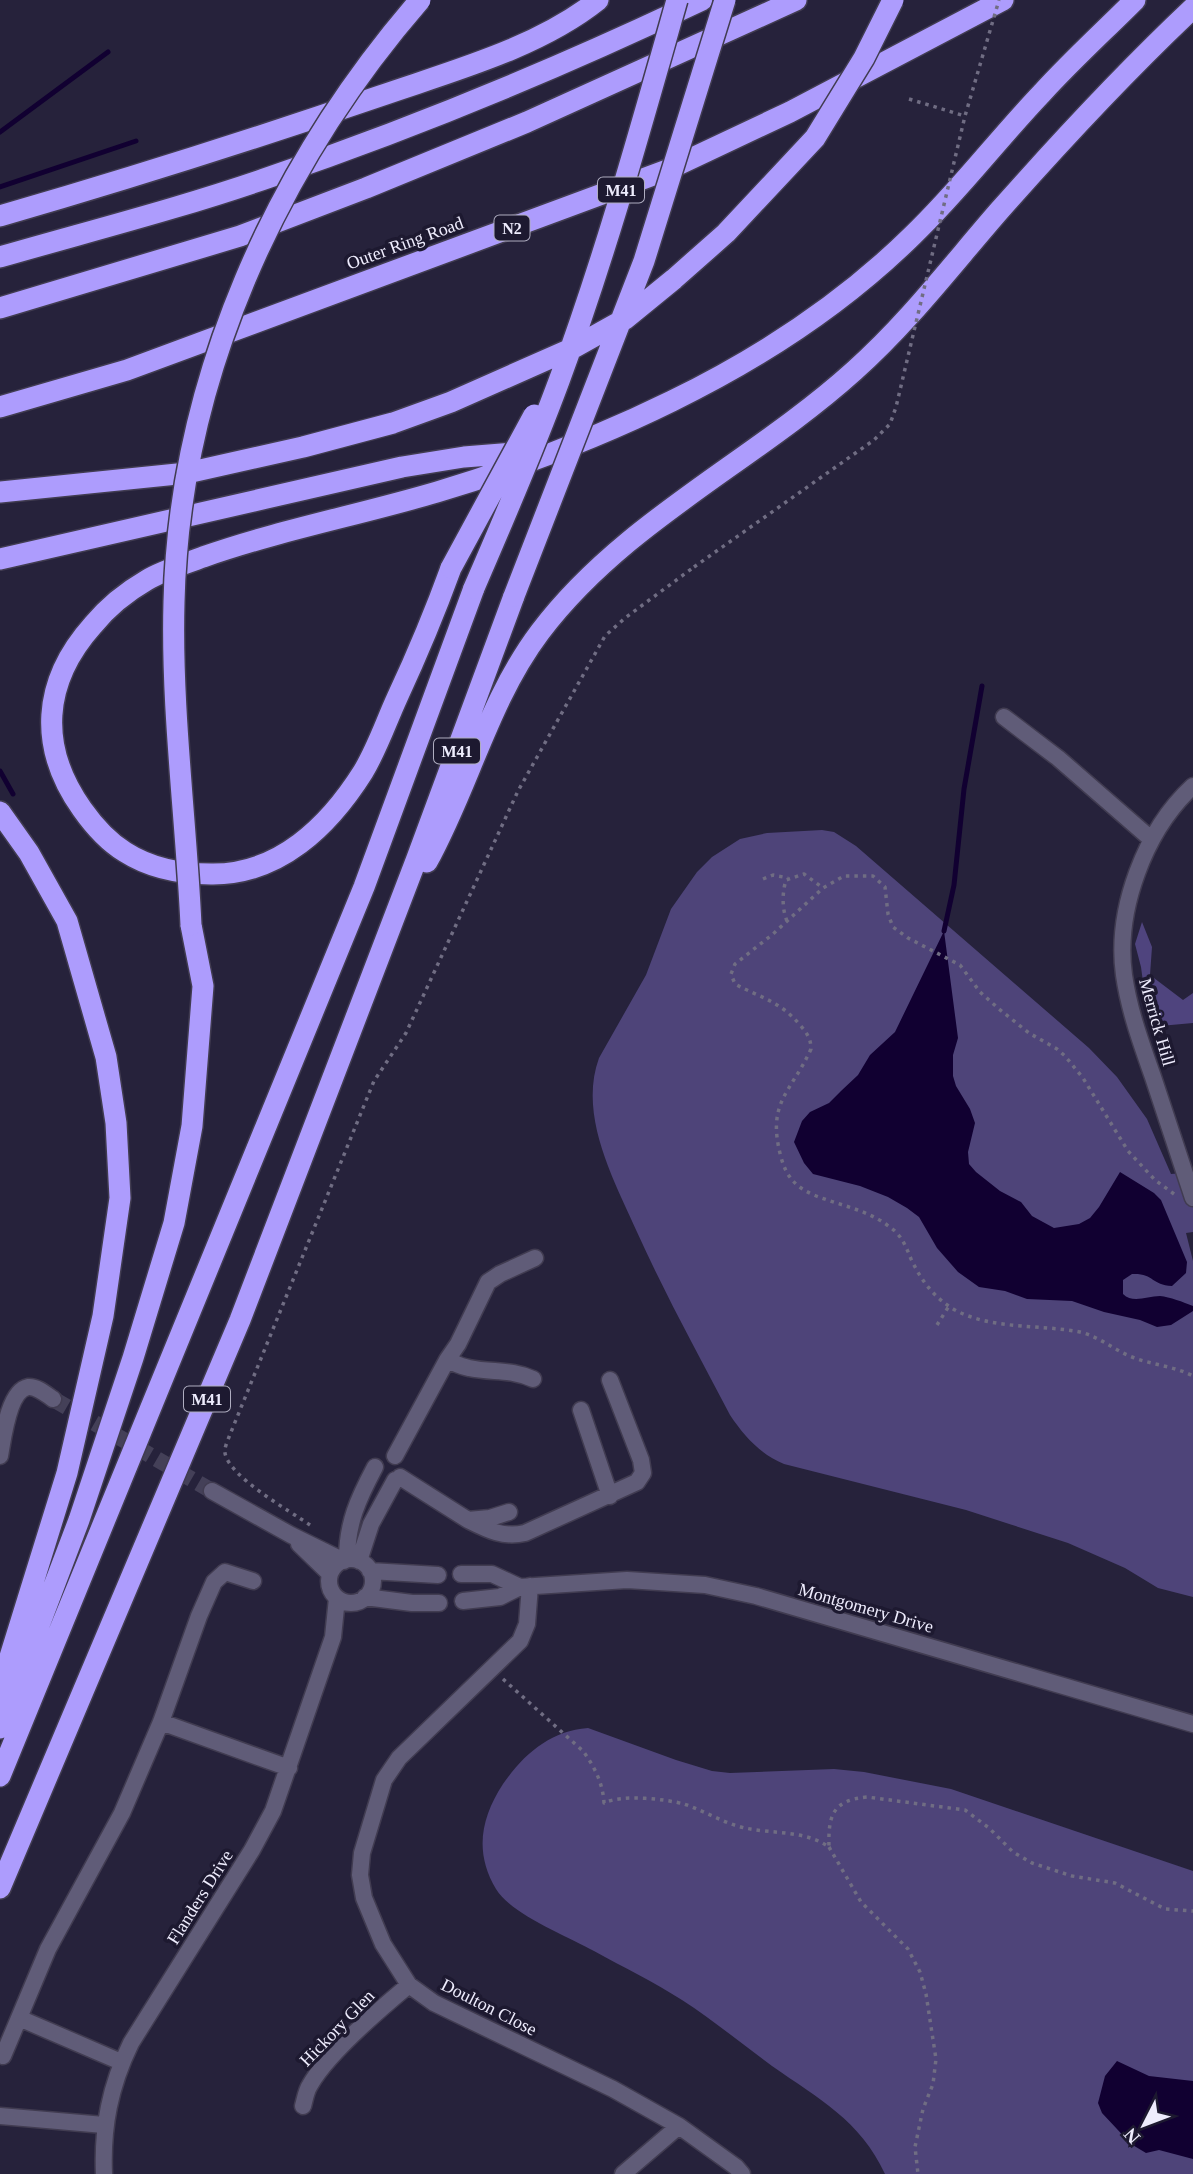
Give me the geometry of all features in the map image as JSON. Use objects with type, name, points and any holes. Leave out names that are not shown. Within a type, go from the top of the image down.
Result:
[{"type":"highway","points":[[0,1728],[79,1521],[134,1358],[174,1223],[192,1126],[203,986],[191,925],[176,686],[174,603],[184,481],[200,411],[215,358],[240,294],[258,250],[292,185],[341,103],[382,44],[420,0]]},
{"type":"highway","points":[[0,216],[253,140],[412,85],[506,51],[555,29],[598,0]]},
{"type":"highway","name":"M41","points":[[0,1776],[364,887],[474,588],[516,492],[560,379],[640,131],[677,0]]},
{"type":"highway","points":[[0,257],[269,178],[440,114],[612,43],[702,0]]},
{"type":"highway","name":"M41","points":[[0,1888],[240,1320],[644,261],[725,0]]},
{"type":"highway","points":[[0,308],[240,236],[366,188],[527,122],[796,0]]},
{"type":"highway","points":[[0,492],[187,473],[303,447],[393,422],[451,401],[573,348],[625,319],[674,279],[726,233],[815,138],[864,58],[892,0]]},
{"type":"highway","name":"Outer Ring Road","points":[[0,407],[127,370],[667,170],[790,113],[1001,0]]},
{"type":"highway","points":[[560,379],[528,423],[451,568],[427,632],[365,769],[317,829],[286,856],[234,874],[196,874],[167,870],[131,856],[99,831],[72,794],[57,762],[51,732],[53,700],[60,674],[74,649],[94,623],[149,578],[239,545],[435,493],[558,452],[670,402],[754,357],[841,298],[913,236],[1044,90],[1135,0]]},
{"type":"highway","points":[[399,904],[443,834],[492,712],[517,666],[564,603],[601,565],[853,372],[928,296],[1070,132],[1152,46],[1193,8]]},
{"type":"highway","points":[[0,559],[402,467],[510,452],[558,452]]},
{"type":"highway","points":[[0,812],[29,853],[68,921],[106,1057],[116,1123],[120,1198],[103,1316],[67,1473],[0,1689]]},
{"type":"street","points":[[1004,717],[1058,758],[1151,839]]},
{"type":"street","name":"Merrick Hill","points":[[1193,786],[1151,839],[1136,872],[1124,939],[1123,972],[1131,1013],[1193,1198]]},
{"type":"street","points":[[395,1456],[458,1344],[488,1282],[535,1258]]},
{"type":"street","points":[[447,1360],[468,1368],[520,1373],[533,1379]]},
{"type":"street","points":[[375,1467],[376,1474],[381,1479],[388,1482],[397,1479],[488,1531],[514,1536],[525,1533],[610,1496],[637,1482],[643,1473],[610,1380]]},
{"type":"street","points":[[0,1456],[12,1404],[22,1391],[28,1387],[36,1388],[53,1399]]},
{"type":"street","points":[[581,1410],[610,1496]]},
{"type":"street","points":[[355,1563],[370,1524],[402,1469],[401,1462],[395,1456],[382,1456],[377,1461],[347,1535],[355,1563],[372,1585],[360,1600]]},
{"type":"street","points":[[212,1491],[291,1535],[355,1563],[438,1575]]},
{"type":"street","points":[[468,1520],[490,1518],[509,1512]]},
{"type":"street","points":[[291,1535],[330,1574]]},
{"type":"street","points":[[355,1563],[335,1566],[330,1574],[331,1590],[337,1598],[439,1603]]},
{"type":"street","points":[[3,2056],[48,1949],[122,1813],[161,1722],[198,1616],[214,1582],[225,1572],[254,1581]]},
{"type":"street","name":"Montgomery Drive","points":[[461,1574],[492,1574],[525,1586]]},
{"type":"street","name":"Montgomery Drive","points":[[463,1601],[500,1597],[525,1586],[626,1580],[705,1585],[779,1603],[1193,1724]]},
{"type":"street","name":"Doulton Close","points":[[525,1586],[530,1605],[524,1633],[511,1651],[408,1748],[384,1780],[362,1853],[360,1875],[364,1898],[383,1944],[409,1984],[434,2003],[613,2089],[679,2126],[742,2174]]},
{"type":"street","name":"Flanders Drive","points":[[104,2174],[104,2124],[121,2062],[273,1811],[333,1637],[337,1598]]},
{"type":"street","name":"Flanders Drive","points":[[333,1637],[360,1600]]},
{"type":"street","points":[[161,1722],[289,1768]]},
{"type":"street","name":"Hickory Glen","points":[[303,2106],[308,2088],[318,2073],[385,2004],[409,1984]]},
{"type":"street","points":[[19,2018],[121,2062]]},
{"type":"street","points":[[0,2116],[104,2124]]},
{"type":"street","points":[[624,2174],[679,2126]]},
{"type":"path","points":[[316,1529],[244,1478],[230,1465],[225,1452],[374,1081],[406,1033],[518,791],[605,636],[694,567],[858,452],[890,424],[965,116],[1001,0]]},
{"type":"path","points":[[908,99],[965,116]]},
{"type":"path","points":[[762,879],[773,875],[788,878],[804,874],[823,888]]},
{"type":"path","points":[[1155,1180],[1128,1151],[1083,1078],[1065,1056],[1029,1033],[999,1009],[980,992],[965,969],[893,927],[888,914],[887,892],[879,879],[867,875],[850,875],[823,888],[735,964],[731,974],[733,981],[784,1008],[811,1041],[808,1055],[790,1083],[777,1112],[776,1131],[784,1166],[792,1181],[804,1190],[867,1213],[892,1228],[904,1241],[923,1282],[938,1298],[962,1313],[993,1322],[1094,1336],[1126,1355],[1193,1376]]},
{"type":"path","points":[[787,921],[783,890],[788,878]]},
{"type":"path","points":[[937,1325],[949,1306]]},
{"type":"path","points":[[492,1668],[549,1723],[573,1740],[583,1751],[602,1786],[604,1802],[616,1798],[677,1803],[722,1821],[757,1830],[815,1838],[829,1847],[861,1902],[908,1949],[920,1972],[926,1994],[936,2059],[933,2084],[916,2136],[918,2174]]},
{"type":"path","points":[[829,1847],[828,1828],[831,1816],[835,1809],[855,1798],[867,1797],[956,1808],[975,1817],[1013,1852],[1032,1863],[1072,1876],[1115,1884],[1165,1909],[1193,1910]]},
{"type":"shaded area","points":[[822,830],[834,832],[856,846],[1089,1048],[1117,1077],[1147,1119],[1171,1174],[1193,1172],[1193,1232],[1186,1233],[1193,1261],[1193,1597],[1158,1588],[1125,1568],[1068,1543],[966,1510],[775,1460],[753,1444],[730,1415],[659,1278],[618,1191],[596,1125],[593,1102],[599,1058],[646,975],[671,909],[697,872],[712,857],[740,839],[767,833]]},
{"type":"shaded area","points":[[1142,922],[1152,947],[1150,975],[1183,1000],[1193,993],[1193,1023],[1149,1027],[1135,944]]},
{"type":"shaded area","points":[[944,931],[958,1038],[953,1055],[953,1076],[975,1123],[968,1152],[969,1164],[1000,1191],[1021,1202],[1032,1216],[1054,1228],[1079,1224],[1090,1218],[1120,1172],[1154,1193],[1161,1200],[1187,1262],[1186,1273],[1172,1286],[1160,1284],[1145,1275],[1132,1274],[1123,1280],[1123,1294],[1131,1299],[1164,1297],[1193,1306],[1193,1311],[1171,1325],[1157,1327],[1072,1301],[1027,1299],[1005,1291],[979,1287],[958,1272],[937,1248],[919,1217],[907,1208],[860,1186],[813,1174],[804,1163],[794,1142],[802,1121],[810,1112],[829,1103],[858,1075],[870,1055],[895,1032]]},
{"type":"shaded area","points":[[588,1728],[712,1771],[730,1773],[834,1769],[951,1789],[1193,1871],[1193,2174],[885,2174],[863,2139],[837,2112],[705,2016],[661,1987],[514,1908],[496,1889],[485,1862],[485,1822],[495,1797],[520,1763],[539,1746],[562,1734]]},
{"type":"shaded area","points":[[1117,2061],[1149,2076],[1193,2081],[1193,2159],[1159,2150],[1146,2153],[1131,2144],[1102,2113],[1098,2103],[1105,2076]]},
{"type":"waterway","points":[[0,132],[108,52]]},
{"type":"waterway","points":[[0,187],[136,141]]},
{"type":"waterway","points":[[944,931],[954,885],[964,789],[982,686]]},
{"type":"waterway","points":[[0,771],[13,794]]},
{"type":"tunnel","points":[[53,1399],[212,1491]]}]
